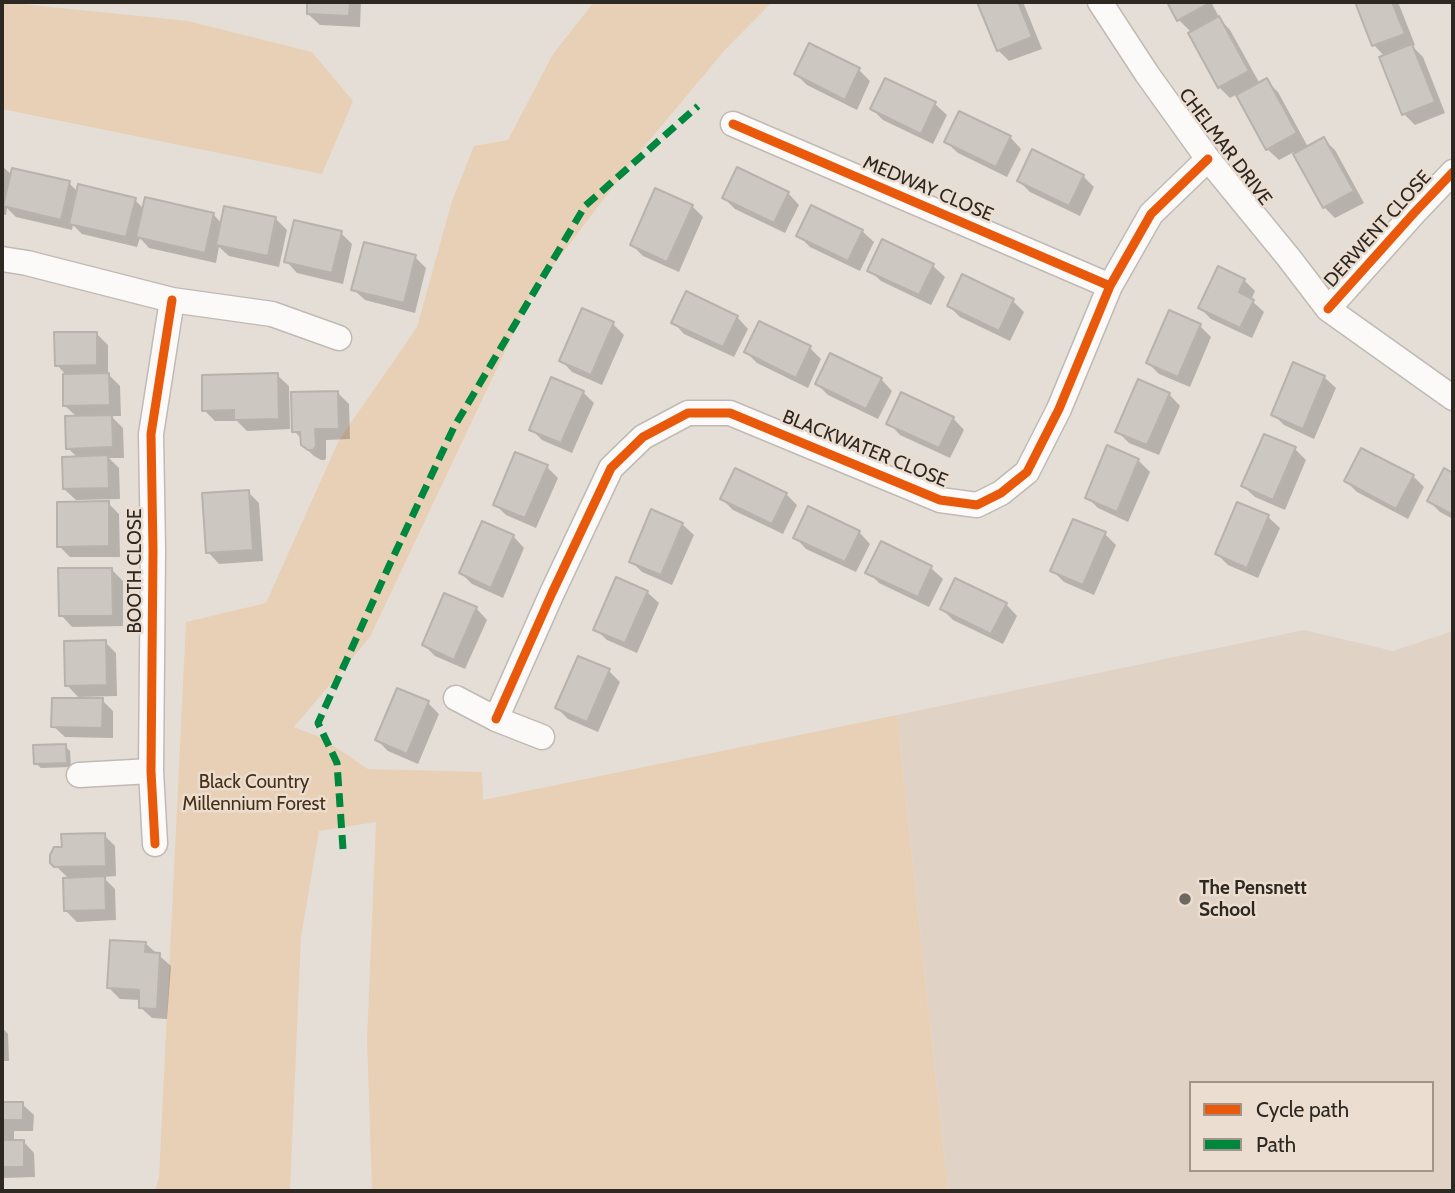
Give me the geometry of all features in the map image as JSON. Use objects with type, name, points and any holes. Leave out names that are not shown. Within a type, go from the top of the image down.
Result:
[{"type":"street","name":"CHELMAR DRIVE","points":[[1101,2],[1147,74],[1208,159],[1328,309],[1453,398]]},
{"type":"street","name":"MEDWAY CLOSE","points":[[733,124],[1110,286]]},
{"type":"street","name":"BLACKWATER CLOSE","points":[[496,719],[611,468],[643,437],[688,413],[730,413],[940,499],[976,505],[1001,493],[1027,472],[1059,409],[1110,286],[1151,214],[1208,159]]},
{"type":"street","name":"DERWENT CLOSE","points":[[1328,309],[1453,172]]},
{"type":"street","points":[[2,260],[27,263],[172,300],[272,314],[339,338]]},
{"type":"street","name":"BOOTH CLOSE","points":[[155,845],[151,771],[151,434],[172,300]]},
{"type":"street","points":[[456,698],[496,719],[542,737]]},
{"type":"street","points":[[79,775],[151,771]]},
{"type":"shaded area","name":"The Pensnett School","points":[[1304,630],[1393,651],[1453,631],[1453,1191],[948,1191],[897,715]]},
{"type":"green space","points":[[2,2],[188,21],[312,52],[353,101],[322,174],[2,109]]},
{"type":"green space","name":"Black Country Millennium Forest","points":[[594,2],[772,2],[724,51],[638,154],[533,292],[370,637],[294,727],[322,738],[368,769],[482,772],[483,800],[897,715],[948,1191],[372,1191],[367,1040],[376,822],[319,831],[301,937],[290,1191],[155,1191],[159,1177],[186,622],[266,603],[339,440],[417,327],[452,201],[474,146],[508,140],[553,54]]},
{"type":"building","points":[[307,2],[350,2],[349,16],[307,14]]},
{"type":"building","points":[[977,2],[1018,2],[1032,37],[997,51]]},
{"type":"building","points":[[1167,2],[1207,2],[1208,4],[1177,21]]},
{"type":"building","points":[[1355,2],[1392,2],[1405,34],[1372,46]]},
{"type":"building","points":[[1219,16],[1249,71],[1218,88],[1188,33]]},
{"type":"building","points":[[809,43],[860,68],[845,100],[794,74]]},
{"type":"building","points":[[1412,44],[1435,102],[1402,115],[1379,57]]},
{"type":"building","points":[[885,78],[936,102],[921,134],[870,109]]},
{"type":"building","points":[[1267,78],[1297,133],[1266,150],[1236,95]]},
{"type":"building","points":[[959,111],[1011,136],[996,167],[944,142]]},
{"type":"building","points":[[1324,137],[1354,191],[1323,208],[1293,154]]},
{"type":"building","points":[[1032,149],[1084,175],[1069,206],[1017,181]]},
{"type":"building","points":[[737,167],[789,192],[774,223],[722,198]]},
{"type":"building","points":[[12,168],[70,181],[61,220],[3,206]]},
{"type":"building","points":[[78,184],[136,198],[126,237],[69,224]]},
{"type":"building","points":[[655,188],[693,205],[667,262],[630,245]]},
{"type":"building","points":[[145,197],[214,213],[205,253],[136,237]]},
{"type":"building","points":[[811,205],[863,230],[848,261],[796,236]]},
{"type":"building","points":[[224,206],[276,217],[268,256],[216,245]]},
{"type":"building","points":[[294,220],[342,231],[332,273],[284,262]]},
{"type":"building","points":[[882,239],[934,264],[919,295],[867,271]]},
{"type":"building","points":[[364,242],[416,255],[404,303],[351,290]]},
{"type":"building","points":[[1218,266],[1245,279],[1239,292],[1254,300],[1240,328],[1198,308]]},
{"type":"building","points":[[962,274],[1014,299],[999,331],[947,306]]},
{"type":"building","points":[[686,291],[738,316],[723,347],[671,323]]},
{"type":"building","points":[[582,308],[614,322],[591,375],[559,361]]},
{"type":"building","points":[[1169,310],[1201,324],[1178,377],[1146,363]]},
{"type":"building","points":[[759,321],[811,346],[796,378],[744,352]]},
{"type":"building","points":[[54,332],[97,332],[97,365],[55,366]]},
{"type":"building","points":[[830,353],[882,378],[866,409],[815,384]]},
{"type":"building","points":[[1293,362],[1325,376],[1303,429],[1271,415]]},
{"type":"building","points":[[109,373],[110,405],[63,406],[63,374]]},
{"type":"building","points":[[278,373],[279,419],[234,420],[234,410],[202,411],[202,375]]},
{"type":"building","points":[[551,377],[584,391],[561,443],[529,430]]},
{"type":"building","points":[[1138,379],[1170,393],[1147,445],[1115,432]]},
{"type":"building","points":[[338,391],[339,429],[315,429],[316,446],[313,450],[308,450],[301,445],[300,432],[292,432],[291,392]]},
{"type":"building","points":[[901,392],[954,417],[939,448],[886,424]]},
{"type":"building","points":[[112,415],[113,447],[66,449],[65,416]]},
{"type":"building","points":[[1264,434],[1296,447],[1273,500],[1241,486]]},
{"type":"building","points":[[1107,445],[1139,459],[1117,512],[1085,498]]},
{"type":"building","points":[[1361,448],[1414,475],[1396,509],[1344,481]]},
{"type":"building","points":[[515,452],[548,465],[525,518],[493,505]]},
{"type":"building","points":[[108,455],[109,488],[63,489],[62,457]]},
{"type":"building","points":[[735,468],[787,493],[772,524],[720,499]]},
{"type":"building","points":[[1444,468],[1453,473],[1453,515],[1427,501]]},
{"type":"building","points":[[249,490],[253,550],[206,553],[202,493]]},
{"type":"building","points":[[109,501],[109,546],[57,547],[57,502]]},
{"type":"building","points":[[1237,502],[1269,515],[1247,568],[1215,554]]},
{"type":"building","points":[[808,506],[860,531],[845,562],[793,538]]},
{"type":"building","points":[[651,509],[683,523],[661,575],[629,562]]},
{"type":"building","points":[[1073,519],[1106,532],[1083,585],[1050,571]]},
{"type":"building","points":[[482,521],[514,535],[491,588],[459,573]]},
{"type":"building","points":[[881,541],[932,566],[918,597],[865,573]]},
{"type":"building","points":[[58,568],[112,568],[113,616],[59,616]]},
{"type":"building","points":[[616,577],[648,591],[625,643],[593,630]]},
{"type":"building","points":[[955,578],[1007,603],[991,634],[940,609]]},
{"type":"building","points":[[444,593],[477,607],[454,660],[422,645]]},
{"type":"building","points":[[106,640],[107,685],[65,686],[64,641]]},
{"type":"building","points":[[578,656],[610,669],[587,722],[555,708]]},
{"type":"building","points":[[397,688],[429,701],[407,754],[375,740]]},
{"type":"building","points":[[52,698],[103,698],[102,728],[51,727]]},
{"type":"building","points":[[66,744],[67,763],[34,764],[33,745]]},
{"type":"building","points":[[105,833],[106,866],[54,867],[50,863],[54,847],[62,847],[61,834]]},
{"type":"building","points":[[105,876],[106,910],[64,911],[63,878]]},
{"type":"building","points":[[110,940],[146,942],[145,952],[160,953],[157,1009],[139,1008],[139,990],[107,988]]},
{"type":"building","points":[[2,1102],[23,1102],[23,1120],[3,1120],[3,1133],[2,1133]]},
{"type":"building","points":[[2,1140],[24,1140],[24,1167],[2,1167]]},
{"type":"marked path","points":[[343,849],[337,763],[318,723],[454,427],[585,206],[698,106]]},
{"type":"cycle path","points":[[733,124],[1110,286]]},
{"type":"cycle path","points":[[496,719],[611,468],[643,437],[688,413],[730,413],[940,500],[977,505],[1001,493],[1027,472],[1059,409],[1110,286],[1151,214],[1208,159]]},
{"type":"cycle path","points":[[1328,309],[1453,172]]},
{"type":"cycle path","points":[[155,844],[151,771],[151,434],[172,300]]},
{"type":"place","name":"The Pensnett School","points":[[1185,899]]}]
